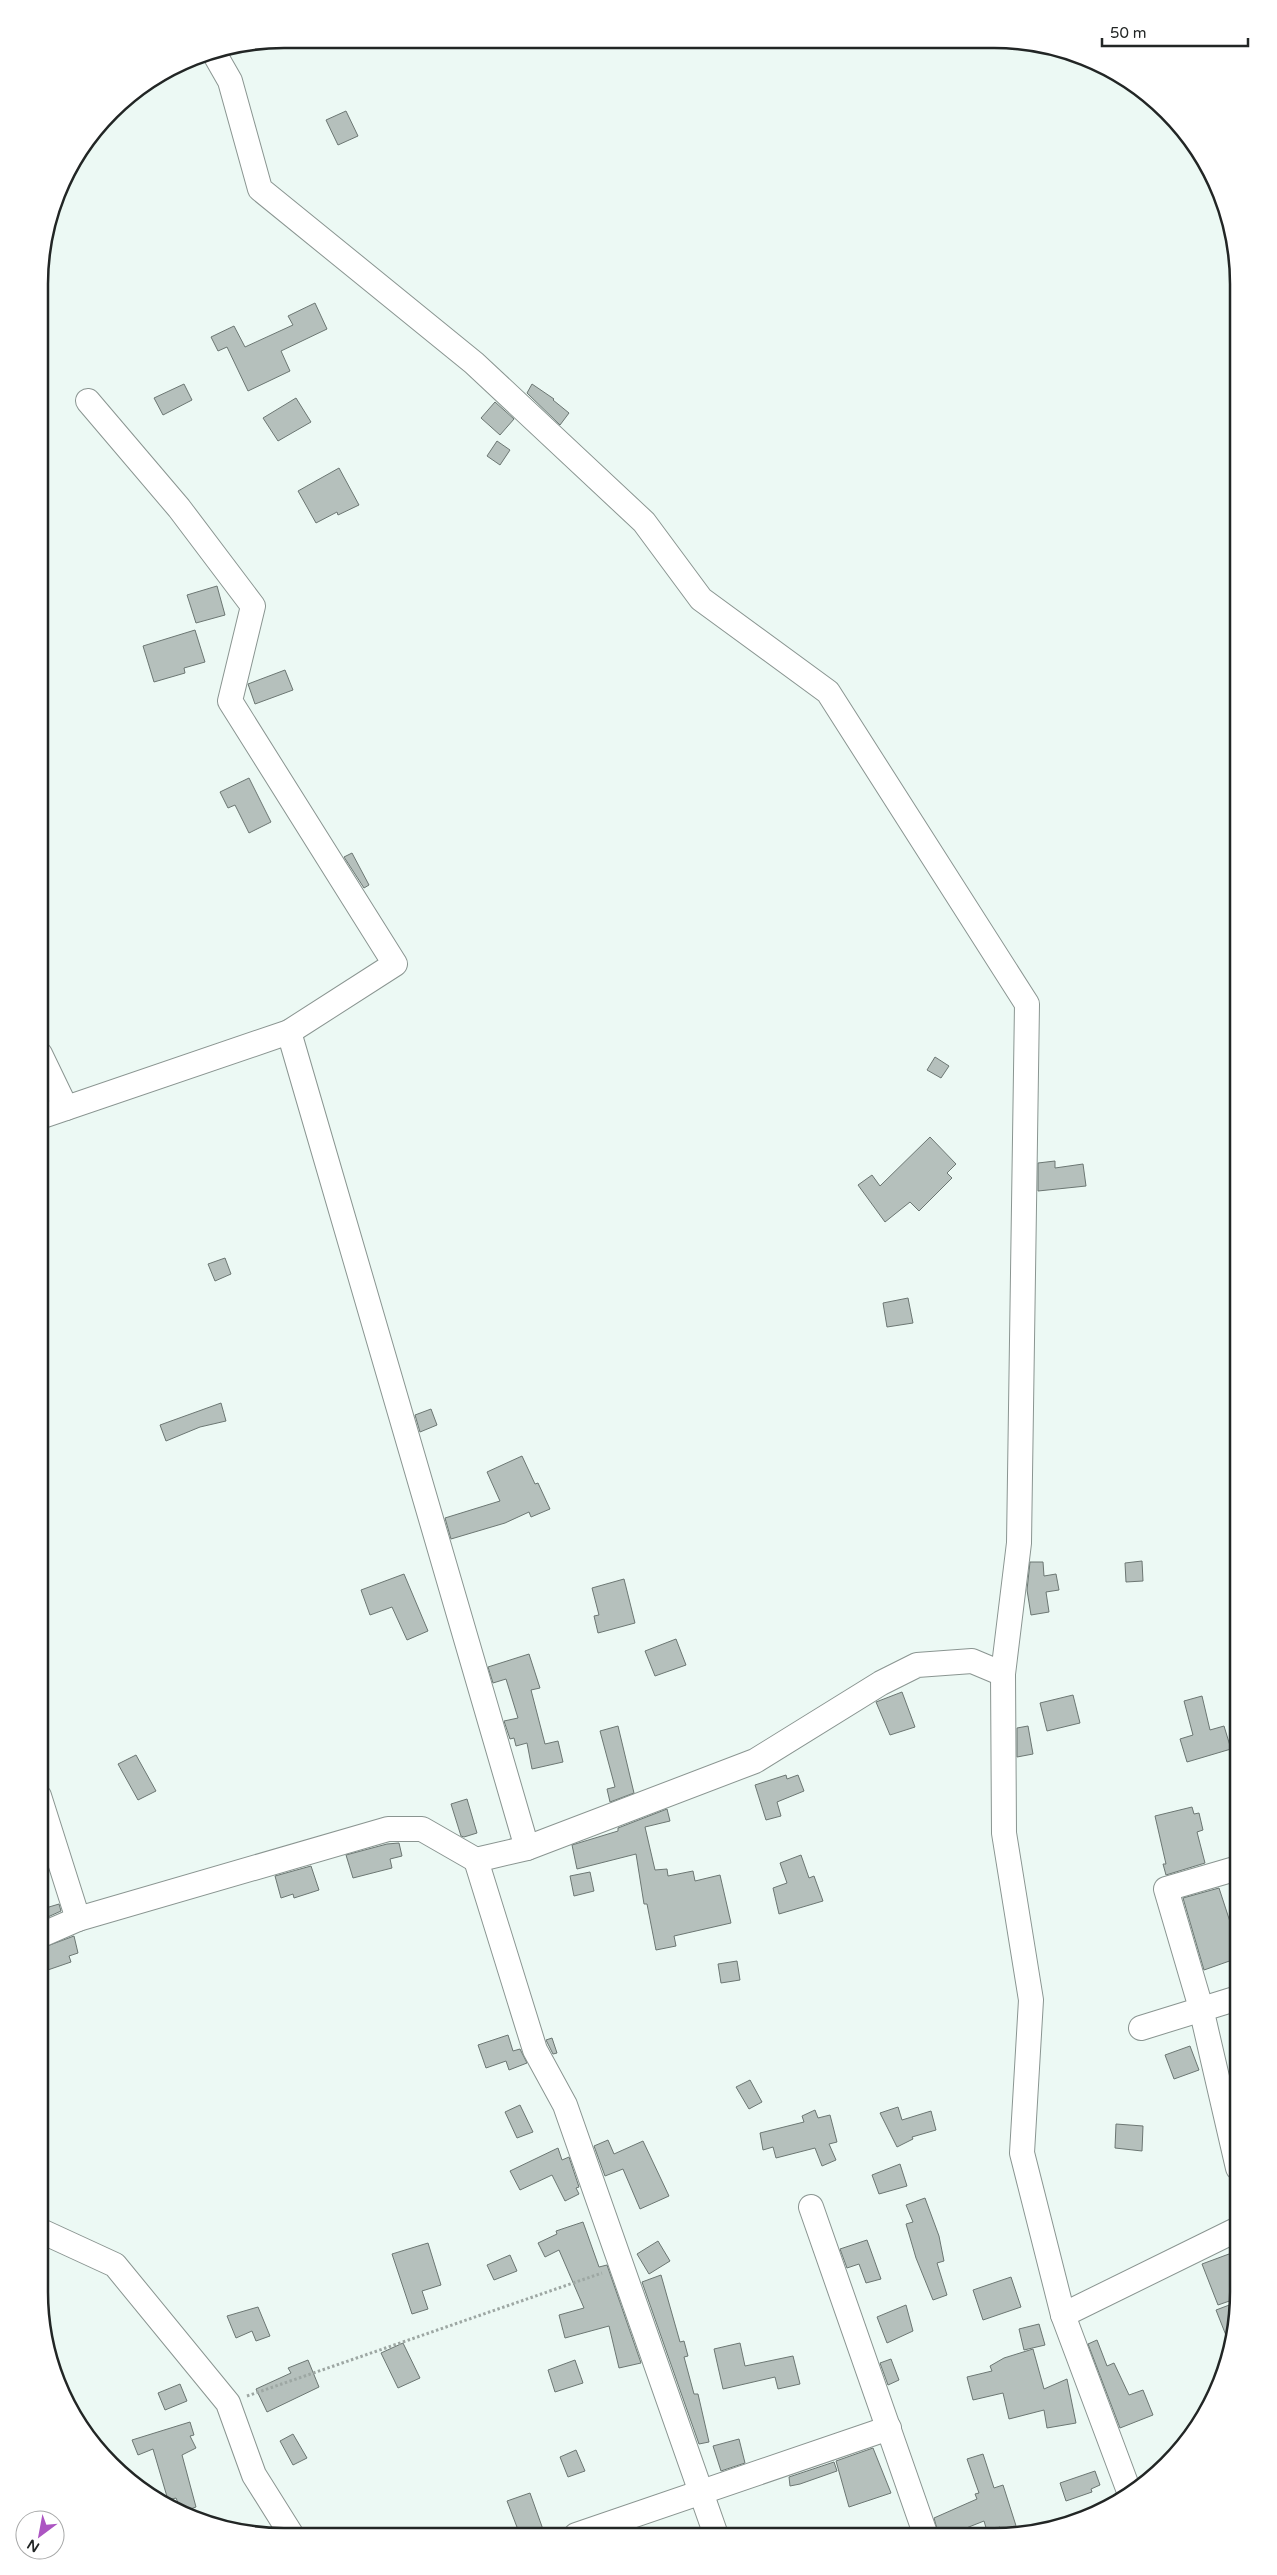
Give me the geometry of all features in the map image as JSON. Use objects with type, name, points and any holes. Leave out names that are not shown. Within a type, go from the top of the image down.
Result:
[{"type":"street","points":[[217,58],[230,81],[260,189],[474,363],[644,522],[701,599],[828,692],[1027,1004],[1020,1543],[1003,1674],[1004,1833],[1030,2000],[1022,2153],[1063,2315],[1127,2486]]},
{"type":"street","points":[[47,1115],[290,1032],[395,964],[230,701],[253,606],[179,508],[88,401]]},
{"type":"street","points":[[290,1032],[527,1848]]},
{"type":"street","points":[[47,1069],[66,1108]]},
{"type":"street","points":[[476,1860],[527,1848],[755,1762],[881,1683],[917,1665],[972,1661],[1003,1674]]},
{"type":"street","points":[[47,1821],[78,1919]]},
{"type":"street","points":[[47,1933],[78,1919],[388,1829],[422,1829],[476,1860],[535,2050],[565,2104],[713,2528]]},
{"type":"street","points":[[1230,1870],[1166,1889],[1201,2008],[1230,2133]]},
{"type":"street","points":[[1141,2028],[1230,2000]]},
{"type":"street","points":[[811,2207],[923,2528]]},
{"type":"street","points":[[1063,2315],[1230,2233]]},
{"type":"street","points":[[47,2234],[115,2266],[228,2403],[254,2475],[287,2528]]},
{"type":"street","points":[[595,2528],[701,2490],[889,2428]]},
{"type":"path","points":[[228,2403],[622,2266]]},
{"type":"building","points":[[346,111],[358,136],[338,145],[326,120]]},
{"type":"building","points":[[315,303],[327,329],[281,351],[290,371],[248,391],[227,347],[218,351],[211,337],[234,326],[245,347],[293,325],[288,316]]},
{"type":"building","points":[[184,384],[192,400],[163,415],[154,398]]},
{"type":"building","points":[[532,384],[554,399],[569,413],[560,425],[527,393]]},
{"type":"building","points":[[296,398],[311,422],[278,441],[263,418]]},
{"type":"building","points":[[495,402],[514,419],[500,435],[481,418]]},
{"type":"building","points":[[497,441],[510,450],[500,465],[487,456]]},
{"type":"building","points":[[339,468],[359,505],[338,515],[337,512],[316,523],[298,491]]},
{"type":"building","points":[[217,586],[225,615],[196,623],[187,595]]},
{"type":"building","points":[[195,630],[205,662],[184,668],[185,673],[154,682],[143,646]]},
{"type":"building","points":[[285,670],[293,690],[255,704],[248,684]]},
{"type":"building","points":[[249,778],[271,822],[249,833],[235,805],[228,808],[220,792]]},
{"type":"building","points":[[352,853],[369,885],[364,888],[344,857]]},
{"type":"building","points":[[935,1057],[949,1066],[941,1078],[927,1070]]},
{"type":"building","points":[[930,1137],[956,1164],[947,1173],[952,1178],[919,1211],[910,1202],[885,1222],[858,1185],[872,1175],[880,1186]]},
{"type":"building","points":[[1055,1161],[1055,1168],[1083,1164],[1086,1186],[1038,1191],[1038,1163]]},
{"type":"building","points":[[225,1258],[231,1274],[215,1281],[208,1264]]},
{"type":"building","points":[[908,1298],[913,1323],[887,1327],[883,1303]]},
{"type":"building","points":[[221,1403],[226,1421],[200,1427],[166,1441],[160,1425]]},
{"type":"building","points":[[431,1409],[437,1425],[420,1432],[415,1415]]},
{"type":"building","points":[[522,1456],[535,1484],[538,1483],[550,1509],[531,1517],[529,1512],[505,1523],[451,1539],[445,1518],[500,1501],[487,1472]]},
{"type":"building","points":[[1142,1561],[1143,1581],[1126,1582],[1125,1563]]},
{"type":"building","points":[[1030,1562],[1043,1562],[1044,1576],[1056,1574],[1059,1590],[1046,1592],[1049,1612],[1031,1615],[1027,1590]]},
{"type":"building","points":[[404,1574],[428,1631],[407,1640],[392,1607],[370,1615],[361,1590]]},
{"type":"building","points":[[624,1579],[635,1623],[598,1633],[594,1616],[599,1615],[592,1588]]},
{"type":"building","points":[[676,1639],[686,1665],[655,1676],[645,1651]]},
{"type":"building","points":[[529,1654],[540,1688],[531,1690],[545,1744],[558,1741],[563,1762],[532,1769],[527,1743],[516,1746],[514,1738],[510,1739],[504,1721],[518,1718],[506,1679],[493,1683],[488,1667]]},
{"type":"building","points":[[902,1692],[915,1727],[890,1735],[876,1702]]},
{"type":"building","points":[[1073,1695],[1080,1723],[1047,1731],[1040,1703]]},
{"type":"building","points":[[1202,1696],[1210,1730],[1224,1726],[1230,1749],[1187,1762],[1180,1739],[1193,1735],[1184,1701]]},
{"type":"building","points":[[618,1726],[634,1793],[610,1802],[607,1789],[615,1787],[600,1731]]},
{"type":"building","points":[[1028,1726],[1033,1754],[1017,1757],[1017,1728]]},
{"type":"building","points":[[136,1755],[156,1791],[138,1800],[118,1764]]},
{"type":"building","points":[[786,1775],[787,1779],[798,1775],[804,1791],[777,1802],[781,1816],[766,1820],[755,1785]]},
{"type":"building","points":[[467,1799],[477,1833],[464,1837],[461,1836],[451,1804]]},
{"type":"building","points":[[1192,1807],[1194,1814],[1199,1813],[1203,1830],[1197,1832],[1205,1863],[1166,1875],[1163,1864],[1166,1864],[1155,1816]]},
{"type":"building","points":[[667,1809],[670,1821],[645,1827],[655,1870],[667,1869],[668,1876],[693,1871],[695,1881],[720,1875],[731,1923],[674,1936],[676,1946],[656,1950],[647,1904],[644,1904],[636,1854],[577,1869],[572,1845],[618,1831],[618,1828]]},
{"type":"building","points":[[399,1843],[402,1856],[390,1859],[392,1868],[353,1878],[346,1855],[387,1844]]},
{"type":"building","points":[[801,1855],[809,1878],[814,1876],[823,1901],[779,1914],[773,1888],[787,1883],[780,1863]]},
{"type":"building","points":[[311,1866],[319,1890],[294,1898],[293,1894],[281,1898],[275,1876]]},
{"type":"building","points":[[590,1872],[594,1891],[574,1896],[570,1876]]},
{"type":"building","points":[[1219,1888],[1230,1922],[1230,1961],[1204,1970],[1183,1898]]},
{"type":"building","points":[[59,1904],[61,1911],[47,1917],[47,1908]]},
{"type":"building","points":[[74,1936],[78,1953],[69,1956],[71,1962],[47,1970],[47,1946]]},
{"type":"building","points":[[737,1961],[740,1980],[721,1983],[718,1964]]},
{"type":"building","points":[[508,2035],[513,2051],[520,2049],[527,2063],[509,2070],[506,2061],[486,2068],[478,2045]]},
{"type":"building","points":[[552,2038],[557,2053],[553,2054],[546,2040]]},
{"type":"building","points":[[1190,2046],[1199,2070],[1174,2079],[1165,2055]]},
{"type":"building","points":[[750,2080],[762,2102],[749,2109],[736,2087]]},
{"type":"building","points":[[520,2105],[533,2132],[517,2138],[505,2112]]},
{"type":"building","points":[[898,2107],[902,2120],[931,2111],[936,2130],[912,2137],[913,2139],[897,2147],[880,2113]]},
{"type":"building","points":[[815,2110],[818,2118],[830,2115],[837,2142],[829,2144],[836,2160],[822,2166],[815,2148],[776,2158],[773,2147],[763,2150],[760,2133],[804,2122],[802,2116]]},
{"type":"building","points":[[1116,2124],[1143,2126],[1142,2151],[1115,2148]]},
{"type":"building","points":[[608,2140],[614,2154],[643,2141],[669,2196],[640,2209],[623,2169],[605,2176],[594,2146]]},
{"type":"building","points":[[558,2148],[562,2160],[569,2157],[579,2187],[576,2188],[579,2194],[565,2201],[552,2175],[520,2190],[510,2171]]},
{"type":"building","points":[[900,2164],[907,2186],[879,2194],[872,2175]]},
{"type":"building","points":[[925,2198],[939,2236],[944,2261],[937,2263],[947,2295],[933,2300],[916,2258],[906,2224],[913,2222],[906,2205]]},
{"type":"building","points":[[583,2222],[599,2267],[607,2265],[641,2363],[619,2368],[609,2326],[565,2338],[559,2315],[584,2308],[559,2250],[545,2257],[538,2243],[557,2234],[556,2231]]},
{"type":"building","points":[[867,2240],[881,2279],[866,2283],[859,2264],[847,2268],[840,2249]]},
{"type":"building","points":[[658,2241],[670,2261],[649,2274],[637,2254]]},
{"type":"building","points":[[428,2243],[441,2285],[422,2291],[428,2309],[412,2314],[392,2254]]},
{"type":"building","points":[[1229,2254],[1229,2301],[1218,2305],[1202,2264]]},
{"type":"building","points":[[510,2255],[517,2271],[494,2280],[487,2265]]},
{"type":"building","points":[[661,2275],[680,2342],[684,2341],[688,2356],[684,2357],[694,2394],[698,2394],[709,2442],[699,2444],[642,2282]]},
{"type":"building","points":[[1011,2277],[1021,2307],[983,2320],[973,2290]]},
{"type":"building","points":[[906,2305],[913,2331],[887,2343],[877,2317]]},
{"type":"building","points":[[1229,2305],[1225,2334],[1216,2310]]},
{"type":"building","points":[[258,2307],[270,2336],[256,2341],[252,2331],[236,2338],[227,2316]]},
{"type":"building","points":[[1039,2324],[1045,2345],[1024,2350],[1019,2329]]},
{"type":"building","points":[[1097,2340],[1107,2366],[1114,2363],[1129,2395],[1143,2390],[1153,2415],[1120,2428],[1088,2344]]},
{"type":"building","points":[[403,2343],[420,2378],[398,2388],[381,2353]]},
{"type":"building","points":[[740,2343],[745,2366],[793,2356],[800,2384],[778,2389],[775,2377],[723,2389],[714,2349]]},
{"type":"building","points":[[1033,2349],[1044,2389],[1067,2379],[1076,2423],[1047,2428],[1044,2410],[1009,2419],[1003,2393],[973,2400],[967,2377],[992,2371],[990,2366],[1004,2358]]},
{"type":"building","points":[[891,2359],[899,2380],[888,2385],[880,2363]]},
{"type":"building","points":[[308,2360],[319,2387],[267,2412],[256,2389],[291,2373],[288,2368]]},
{"type":"building","points":[[575,2360],[583,2383],[555,2392],[548,2370]]},
{"type":"building","points":[[180,2384],[187,2401],[165,2410],[158,2393]]},
{"type":"building","points":[[190,2422],[194,2435],[190,2436],[196,2448],[182,2455],[196,2507],[191,2509],[178,2502],[176,2498],[172,2499],[167,2497],[153,2449],[138,2455],[132,2440]]},
{"type":"building","points":[[293,2434],[307,2458],[293,2465],[280,2441]]},
{"type":"building","points":[[739,2439],[745,2463],[721,2471],[713,2446]]},
{"type":"building","points":[[873,2448],[891,2493],[849,2507],[836,2461]]},
{"type":"building","points":[[576,2450],[585,2471],[568,2477],[560,2457]]},
{"type":"building","points":[[983,2454],[994,2488],[1003,2485],[1016,2526],[986,2528],[984,2521],[966,2528],[937,2528],[934,2518],[977,2499],[975,2494],[979,2493],[967,2459]]},
{"type":"building","points":[[834,2462],[837,2471],[790,2486],[789,2477]]},
{"type":"building","points":[[1095,2471],[1100,2485],[1091,2489],[1092,2492],[1066,2501],[1060,2483]]},
{"type":"building","points":[[530,2493],[542,2528],[517,2528],[507,2501]]}]
